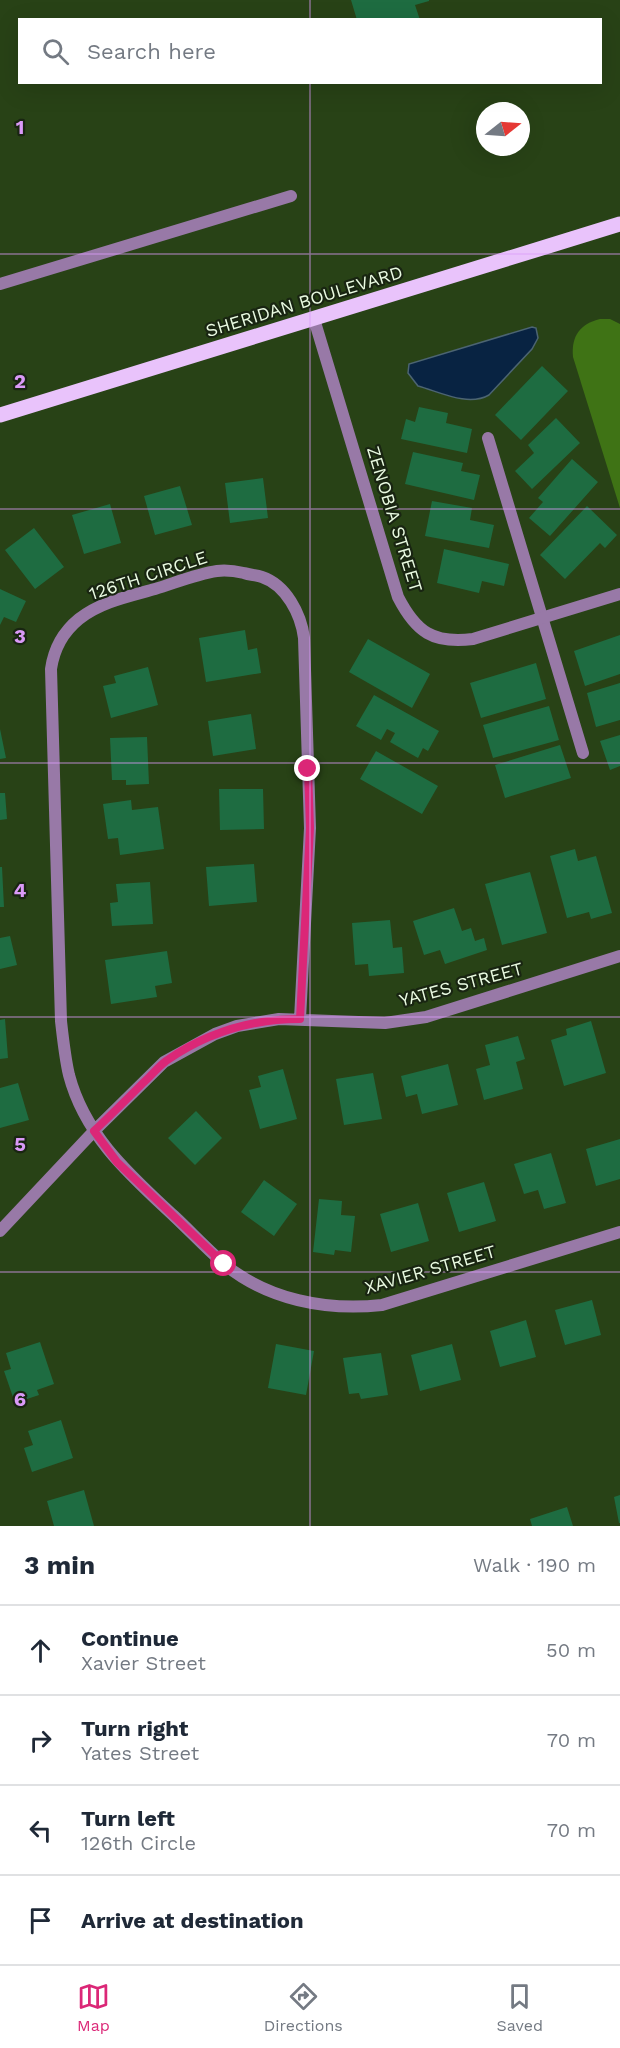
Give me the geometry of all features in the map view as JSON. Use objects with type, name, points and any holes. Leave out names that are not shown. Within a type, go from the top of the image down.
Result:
[{"type":"main road","name":"SHERIDAN BOULEVARD","points":[[0,415],[620,224]]},
{"type":"street","points":[[0,285],[291,196]]},
{"type":"street","name":"ZENOBIA STREET","points":[[314,319],[398,597],[408,616],[417,626],[431,635],[454,641],[493,634],[620,594]]},
{"type":"street","points":[[488,438],[583,753]]},
{"type":"street","name":"126TH CIRCLE","points":[[94,1131],[80,1105],[70,1077],[61,1021],[50,684],[53,656],[64,634],[93,609],[133,595],[218,571],[227,571],[264,578],[285,593],[299,616],[303,624],[304,638],[310,828],[300,1019]]},
{"type":"street","name":"YATES STREET","points":[[0,1231],[94,1131],[164,1062],[215,1034],[237,1026],[279,1019],[375,1023],[426,1017],[620,956]]},
{"type":"street","name":"XAVIER STREET","points":[[94,1131],[117,1162],[224,1264],[269,1291],[287,1298],[356,1308],[382,1305],[620,1232]]},
{"type":"green space","points":[[600,319],[610,319],[620,324],[620,508],[573,357],[575,337],[578,332],[587,324]]},
{"type":"water","points":[[532,327],[536,328],[538,338],[532,349],[489,395],[481,398],[463,399],[418,386],[408,373],[409,364]]},
{"type":"building","points":[[351,0],[429,0],[415,5],[419,18],[356,18]]},
{"type":"building","points":[[542,366],[568,391],[521,440],[495,415]]},
{"type":"building","points":[[419,407],[448,413],[446,423],[472,429],[467,453],[401,439],[406,419],[415,422]]},
{"type":"building","points":[[556,418],[580,443],[532,489],[515,471],[534,453],[528,445]]},
{"type":"building","points":[[413,452],[463,463],[461,471],[480,475],[474,500],[405,484]]},
{"type":"building","points":[[572,459],[598,482],[550,536],[529,518],[543,502],[538,498]]},
{"type":"building","points":[[263,478],[268,518],[230,523],[225,483]]},
{"type":"building","points":[[180,486],[192,525],[155,535],[144,496]]},
{"type":"building","points":[[432,501],[472,508],[470,520],[494,525],[489,548],[425,536]]},
{"type":"building","points":[[110,504],[121,543],[84,554],[72,515]]},
{"type":"building","points":[[587,506],[617,535],[605,548],[600,543],[565,579],[540,555]]},
{"type":"building","points":[[34,528],[64,567],[35,589],[5,550]]},
{"type":"building","points":[[444,549],[509,564],[504,586],[482,581],[479,593],[437,583]]},
{"type":"building","points":[[0,589],[26,601],[16,622],[4,617],[0,625]]},
{"type":"building","points":[[245,630],[248,650],[257,648],[261,673],[206,682],[199,638]]},
{"type":"building","points":[[620,635],[620,674],[585,686],[574,651]]},
{"type":"building","points":[[368,639],[430,674],[412,708],[349,672]]},
{"type":"building","points":[[536,663],[546,699],[481,718],[470,683]]},
{"type":"building","points":[[148,667],[158,705],[111,718],[103,686],[116,683],[114,676]]},
{"type":"building","points":[[620,683],[620,720],[596,727],[587,693]]},
{"type":"building","points":[[374,695],[439,731],[428,751],[423,748],[418,758],[390,742],[395,733],[387,729],[381,740],[356,726]]},
{"type":"building","points":[[549,706],[559,740],[493,758],[483,725]]},
{"type":"building","points":[[251,714],[256,749],[213,756],[208,721]]},
{"type":"building","points":[[0,729],[6,758],[0,759]]},
{"type":"building","points":[[620,735],[620,766],[610,770],[600,741]]},
{"type":"building","points":[[147,737],[149,784],[126,785],[126,780],[112,780],[110,738]]},
{"type":"building","points":[[560,745],[571,778],[505,798],[495,765]]},
{"type":"building","points":[[376,751],[438,786],[422,814],[360,779]]},
{"type":"building","points":[[219,789],[263,789],[264,829],[220,830]]},
{"type":"building","points":[[0,793],[5,793],[7,819],[0,820]]},
{"type":"building","points":[[131,800],[132,810],[158,807],[164,849],[120,855],[118,838],[108,839],[103,804]]},
{"type":"building","points":[[575,849],[578,861],[596,856],[612,913],[591,919],[589,912],[567,918],[550,856]]},
{"type":"building","points":[[254,864],[257,902],[209,906],[206,867]]},
{"type":"building","points":[[0,867],[2,867],[4,907],[0,907]]},
{"type":"building","points":[[530,872],[547,933],[502,945],[485,884]]},
{"type":"building","points":[[150,882],[153,924],[112,926],[110,903],[118,902],[116,884]]},
{"type":"building","points":[[454,908],[462,931],[471,928],[475,941],[484,938],[487,950],[445,964],[440,950],[424,955],[413,921]]},
{"type":"building","points":[[390,920],[393,948],[402,947],[404,973],[369,976],[368,964],[355,965],[352,923]]},
{"type":"building","points":[[10,936],[17,965],[0,969],[0,938]]},
{"type":"building","points":[[167,951],[172,983],[155,986],[157,997],[111,1004],[105,960]]},
{"type":"building","points":[[5,1019],[8,1058],[0,1059],[0,1020]]},
{"type":"building","points":[[591,1021],[606,1073],[564,1086],[551,1040],[567,1035],[566,1029]]},
{"type":"building","points":[[518,1036],[525,1059],[516,1062],[523,1089],[484,1100],[476,1069],[490,1065],[485,1045]]},
{"type":"building","points":[[448,1064],[458,1105],[422,1114],[417,1094],[406,1097],[401,1076]]},
{"type":"building","points":[[283,1069],[297,1119],[260,1129],[249,1090],[261,1087],[258,1076]]},
{"type":"building","points":[[373,1073],[382,1119],[344,1125],[336,1079]]},
{"type":"building","points":[[18,1083],[29,1120],[0,1128],[0,1088]]},
{"type":"building","points":[[196,1111],[222,1138],[195,1165],[168,1138]]},
{"type":"building","points":[[620,1139],[620,1179],[596,1186],[586,1149]]},
{"type":"building","points":[[551,1153],[566,1203],[544,1209],[538,1190],[524,1194],[514,1164]]},
{"type":"building","points":[[264,1180],[297,1204],[274,1236],[241,1212]]},
{"type":"building","points":[[484,1182],[496,1221],[459,1232],[447,1193]]},
{"type":"building","points":[[319,1199],[342,1201],[341,1215],[355,1216],[351,1252],[335,1250],[334,1255],[313,1252]]},
{"type":"building","points":[[418,1203],[429,1241],[391,1252],[380,1214]]},
{"type":"building","points":[[592,1300],[601,1335],[565,1345],[555,1310]]},
{"type":"building","points":[[526,1320],[536,1357],[500,1367],[490,1331]]},
{"type":"building","points":[[40,1342],[54,1384],[37,1390],[39,1395],[15,1403],[4,1371],[11,1369],[6,1353]]},
{"type":"building","points":[[276,1344],[314,1351],[306,1395],[268,1388]]},
{"type":"building","points":[[452,1344],[461,1380],[420,1391],[411,1355]]},
{"type":"building","points":[[381,1353],[388,1395],[361,1399],[359,1393],[349,1394],[343,1358]]},
{"type":"building","points":[[61,1420],[73,1458],[32,1472],[24,1448],[33,1445],[28,1431]]},
{"type":"building","points":[[84,1490],[94,1526],[54,1526],[47,1501]]},
{"type":"building","points":[[620,1495],[620,1523],[619,1523],[614,1497]]},
{"type":"building","points":[[567,1507],[573,1526],[532,1526],[530,1519]]},
{"type":"route","points":[[224,1264],[117,1162],[94,1131],[164,1062],[180,1052],[215,1034],[237,1026],[279,1019],[300,1019],[310,828],[308,769]]}]
